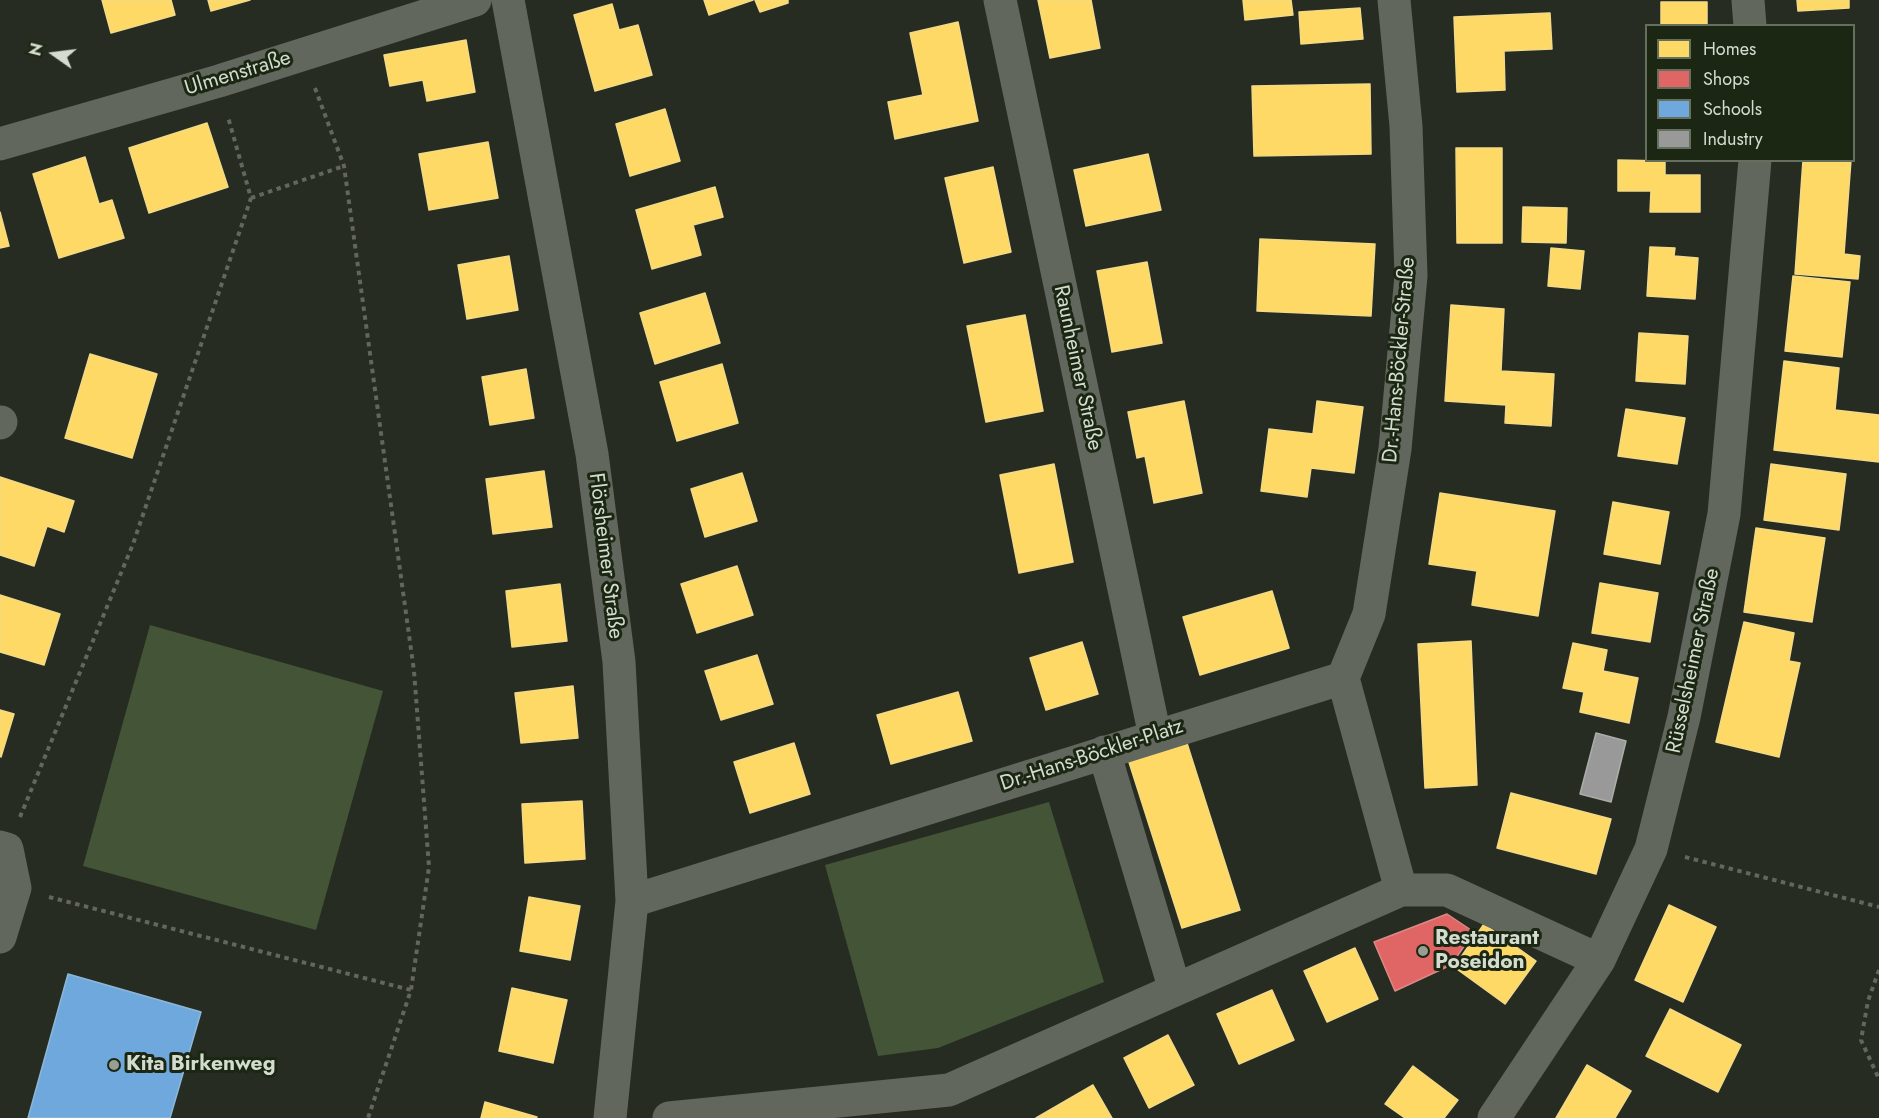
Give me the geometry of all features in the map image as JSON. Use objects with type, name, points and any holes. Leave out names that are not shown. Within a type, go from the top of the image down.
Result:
[{"type":"street","name":"Ulmenstraße","points":[[0,144],[219,81],[475,0]]},
{"type":"street","name":"Flörsheimer Straße","points":[[508,0],[592,454],[619,662],[632,901],[610,1118]]},
{"type":"street","name":"Raunheimer Straße","points":[[1000,0],[1155,736]]},
{"type":"street","name":"Dr.-Hans-Böckler-Straße","points":[[1343,678],[1369,614],[1395,449],[1411,276],[1406,126],[1394,0]]},
{"type":"street","points":[[1748,0],[1750,24]]},
{"type":"street","name":"Rüsselsheimer Straße","points":[[1494,1118],[1599,960],[1652,849],[1684,717],[1724,514],[1755,162]]},
{"type":"street","name":"Dr.-Hans-Böckler-Platz","points":[[632,901],[1343,678]]},
{"type":"street","points":[[1343,678],[1401,890]]},
{"type":"street","points":[[1104,752],[1175,990]]},
{"type":"street","points":[[0,937],[15,888],[4,848]]},
{"type":"street","points":[[669,1118],[949,1090],[1401,890],[1447,890],[1599,960]]},
{"type":"path","points":[[303,54],[344,166],[414,671],[429,867],[411,990],[368,1118]]},
{"type":"path","points":[[4,848],[133,544],[251,198],[219,81]]},
{"type":"path","points":[[251,198],[344,166]]},
{"type":"path","points":[[1652,849],[1879,907]]},
{"type":"path","points":[[15,888],[411,990]]},
{"type":"path","points":[[1879,970],[1868,1002],[1861,1040],[1879,1078]]},
{"type":"green space","points":[[150,625],[383,691],[316,930],[83,866]]},
{"type":"green space","points":[[1049,802],[1104,982],[938,1048],[878,1056],[825,865]]},
{"type":"building: Homes","points":[[102,0],[171,0],[175,15],[111,33]]},
{"type":"building: Homes","points":[[208,0],[250,0],[211,11]]},
{"type":"building: Homes","points":[[704,0],[753,0],[709,15]]},
{"type":"building: Homes","points":[[755,0],[788,0],[788,3],[760,12]]},
{"type":"building: Homes","points":[[1038,0],[1091,0],[1100,48],[1050,58]]},
{"type":"building: Homes","points":[[1243,0],[1291,0],[1293,15],[1245,20]]},
{"type":"building: Homes","points":[[1797,0],[1849,0],[1849,8],[1798,11]]},
{"type":"building: Homes","points":[[1661,2],[1707,2],[1707,24],[1661,24]]},
{"type":"building: Homes","points":[[612,4],[619,30],[638,25],[652,75],[595,91],[574,15]]},
{"type":"building: Homes","points":[[1360,8],[1363,39],[1301,44],[1299,12]]},
{"type":"building: Homes","points":[[1550,13],[1552,49],[1504,51],[1505,90],[1457,92],[1454,17]]},
{"type":"building: Homes","points":[[958,22],[978,121],[895,139],[888,102],[923,95],[910,33]]},
{"type":"building: Homes","points":[[466,40],[475,92],[427,101],[423,80],[390,86],[384,55]]},
{"type":"building: Homes","points":[[1370,84],[1371,154],[1254,156],[1252,86]]},
{"type":"building: Homes","points":[[665,109],[680,161],[630,176],[616,124]]},
{"type":"building: Homes","points":[[207,123],[228,187],[149,213],[129,148]]},
{"type":"building: Homes","points":[[488,142],[498,198],[429,210],[419,154]]},
{"type":"building: Homes","points":[[1456,148],[1502,148],[1502,243],[1457,243]]},
{"type":"building: Homes","points":[[1148,154],[1161,210],[1086,226],[1074,170]]},
{"type":"building: Homes","points":[[85,157],[99,204],[112,200],[124,238],[59,258],[33,174]]},
{"type":"building: Homes","points":[[1618,160],[1665,162],[1665,175],[1700,175],[1700,212],[1650,212],[1651,191],[1618,191]]},
{"type":"building: Homes","points":[[1803,162],[1851,162],[1844,254],[1860,256],[1858,279],[1795,274]]},
{"type":"building: Homes","points":[[993,167],[1011,252],[964,263],[945,178]]},
{"type":"building: Homes","points":[[715,187],[723,217],[693,225],[701,255],[652,269],[636,210]]},
{"type":"building: Homes","points":[[1523,207],[1567,208],[1566,243],[1522,242]]},
{"type":"building: Homes","points":[[0,212],[9,246],[0,248]]},
{"type":"building: Homes","points":[[1260,239],[1375,244],[1371,316],[1257,311]]},
{"type":"building: Homes","points":[[1650,247],[1675,248],[1674,256],[1698,258],[1695,299],[1647,296]]},
{"type":"building: Homes","points":[[1551,248],[1584,251],[1580,289],[1548,286]]},
{"type":"building: Homes","points":[[509,256],[518,310],[467,319],[458,265]]},
{"type":"building: Homes","points":[[1147,262],[1162,343],[1112,352],[1097,271]]},
{"type":"building: Homes","points":[[1793,276],[1850,282],[1842,357],[1785,351]]},
{"type":"building: Homes","points":[[705,293],[720,343],[655,364],[640,313]]},
{"type":"building: Homes","points":[[1451,305],[1504,309],[1501,371],[1554,374],[1551,426],[1505,423],[1506,405],[1445,401]]},
{"type":"building: Homes","points":[[1025,315],[1043,411],[986,422],[967,326]]},
{"type":"building: Homes","points":[[1639,333],[1688,336],[1685,384],[1636,381]]},
{"type":"building: Homes","points":[[90,354],[157,374],[132,458],[65,438]]},
{"type":"building: Homes","points":[[1784,361],[1839,368],[1835,410],[1879,415],[1879,462],[1774,450]]},
{"type":"building: Homes","points":[[722,364],[738,423],[677,441],[660,382]]},
{"type":"building: Homes","points":[[526,369],[534,418],[490,425],[482,377]]},
{"type":"building: Homes","points":[[1184,401],[1202,493],[1154,503],[1145,456],[1137,458],[1128,412]]},
{"type":"building: Homes","points":[[1317,401],[1363,407],[1354,473],[1311,468],[1307,497],[1261,491],[1269,429],[1313,434]]},
{"type":"building: Homes","points":[[1626,409],[1685,418],[1677,464],[1618,456]]},
{"type":"building: Homes","points":[[1054,464],[1073,562],[1019,573],[1000,475]]},
{"type":"building: Homes","points":[[1771,464],[1846,474],[1839,530],[1764,520]]},
{"type":"building: Homes","points":[[544,471],[552,527],[493,534],[486,479]]},
{"type":"building: Homes","points":[[742,473],[757,521],[705,537],[691,489]]},
{"type":"building: Homes","points":[[0,477],[74,501],[64,532],[47,526],[34,566],[0,555]]},
{"type":"building: Homes","points":[[1440,493],[1555,511],[1538,616],[1472,605],[1477,571],[1429,564]]},
{"type":"building: Homes","points":[[1613,502],[1669,512],[1660,564],[1604,554]]},
{"type":"building: Homes","points":[[1756,528],[1825,538],[1812,622],[1744,612]]},
{"type":"building: Homes","points":[[737,566],[753,615],[697,633],[681,584]]},
{"type":"building: Homes","points":[[1600,583],[1658,593],[1650,642],[1592,633]]},
{"type":"building: Homes","points":[[560,584],[567,641],[512,647],[506,591]]},
{"type":"building: Homes","points":[[1272,591],[1289,648],[1200,675],[1183,617]]},
{"type":"building: Homes","points":[[0,595],[60,614],[44,665],[0,652]]},
{"type":"building: Homes","points":[[1744,622],[1794,633],[1789,661],[1800,663],[1779,757],[1716,742]]},
{"type":"building: Homes","points":[[1471,641],[1477,785],[1425,788],[1418,644]]},
{"type":"building: Homes","points":[[1082,642],[1098,694],[1046,710],[1030,658]]},
{"type":"building: Homes","points":[[1573,643],[1607,650],[1603,671],[1638,678],[1629,723],[1580,712],[1584,692],[1563,688]]},
{"type":"building: Homes","points":[[757,655],[773,704],[721,720],[705,671]]},
{"type":"building: Homes","points":[[573,686],[578,738],[521,743],[515,693]]},
{"type":"building: Homes","points":[[958,692],[972,741],[891,764],[877,715]]},
{"type":"building: Homes","points":[[0,710],[14,714],[1,757],[0,756]]},
{"type":"building: Homes","points":[[1185,737],[1240,910],[1182,928],[1127,756]]},
{"type":"building: Homes","points":[[794,743],[810,794],[750,813],[734,762]]},
{"type":"building: Homes","points":[[1511,793],[1611,819],[1596,874],[1497,848]]},
{"type":"building: Homes","points":[[582,801],[585,859],[525,863],[522,804]]},
{"type":"building: Homes","points":[[529,897],[580,906],[570,960],[520,951]]},
{"type":"building: Homes","points":[[1669,905],[1716,927],[1683,1002],[1635,980]]},
{"type":"building: Homes","points":[[1484,924],[1536,961],[1505,1004],[1454,967]]},
{"type":"building: Homes","points":[[1355,948],[1378,999],[1327,1022],[1304,971]]},
{"type":"building: Homes","points":[[512,988],[567,1000],[553,1063],[499,1051]]},
{"type":"building: Homes","points":[[1272,990],[1294,1040],[1239,1064],[1217,1014]]},
{"type":"building: Homes","points":[[1670,1009],[1741,1045],[1718,1092],[1646,1056]]},
{"type":"building: Homes","points":[[1168,1035],[1194,1085],[1149,1108],[1124,1058]]},
{"type":"building: Homes","points":[[1587,1065],[1631,1091],[1615,1118],[1556,1118]]},
{"type":"building: Homes","points":[[1413,1066],[1458,1100],[1444,1118],[1405,1118],[1385,1104]]},
{"type":"building: Homes","points":[[1093,1085],[1112,1118],[1036,1118]]},
{"type":"building: Homes","points":[[485,1102],[537,1117],[481,1118]]},
{"type":"building: Shops","points":[[1447,914],[1474,932],[1451,965],[1395,991],[1374,942]]},
{"type":"building: Schools","name":"Kita Birkenweg","points":[[68,974],[201,1012],[170,1118],[28,1118]]},
{"type":"building: Industry","points":[[1596,733],[1626,741],[1611,802],[1580,794]]},
{"type":"place","name":"Restaurant Poseidon","points":[[1423,951]]},
{"type":"place","name":"Kita Birkenweg","points":[[114,1065]]}]
